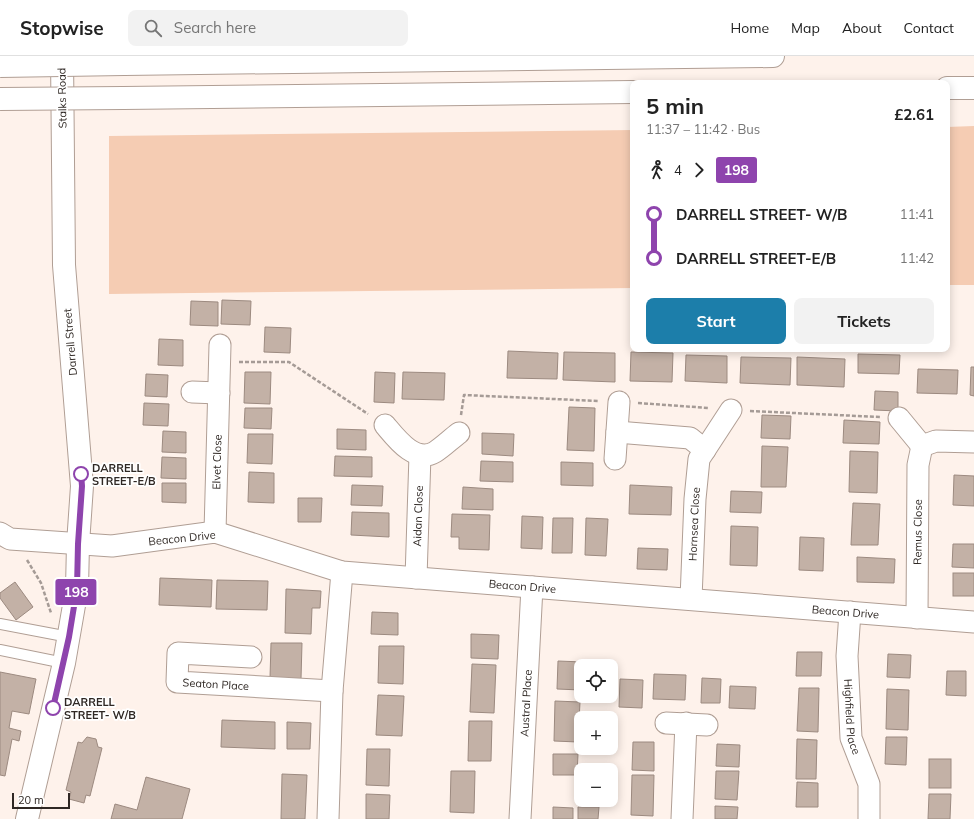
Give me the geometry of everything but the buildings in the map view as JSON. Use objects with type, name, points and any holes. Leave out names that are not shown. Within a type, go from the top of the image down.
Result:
[{"type":"main road","name":"Stalks Road","points":[[62,56],[63,140]]},
{"type":"main road","points":[[0,66],[773,56]]},
{"type":"main road","points":[[950,88],[974,88]]},
{"type":"main road","points":[[0,99],[630,92]]},
{"type":"main road","name":"Darrell Street","points":[[27,819],[64,663],[62,635],[77,588],[82,486],[64,265],[63,140]]},
{"type":"street","name":"Elvet Close","points":[[215,532],[220,345]]},
{"type":"street","points":[[192,392],[219,393]]},
{"type":"street","points":[[615,459],[619,402]]},
{"type":"street","name":"Hornsea Close","points":[[691,600],[699,459],[731,410]]},
{"type":"street","points":[[899,418],[922,446],[936,441],[974,442]]},
{"type":"street","points":[[385,425],[402,445],[420,455],[434,453],[459,433]]},
{"type":"street","points":[[617,432],[690,438],[705,450]]},
{"type":"street","name":"Remus Close","points":[[917,618],[918,464],[922,446]]},
{"type":"street","name":"Aidan Close","points":[[416,578],[420,455]]},
{"type":"street","name":"Beacon Drive","points":[[78,544],[112,546],[215,532],[342,572],[974,622]]},
{"type":"street","points":[[5,536],[78,544]]},
{"type":"street","points":[[328,819],[332,691],[342,572]]},
{"type":"street","name":"Austral Place","points":[[520,819],[532,587]]},
{"type":"street","name":"Highfield Place","points":[[850,612],[848,656],[851,738],[869,784],[869,819]]},
{"type":"street","name":"Seaton Place","points":[[251,656],[178,653],[178,682],[332,691]]},
{"type":"street","points":[[682,819],[676,723],[707,725]]},
{"type":"lane","points":[[0,624],[62,635]]},
{"type":"lane","points":[[0,650],[64,663]]},
{"type":"path","points":[[220,345],[235,362],[289,362],[385,425]]},
{"type":"path","points":[[459,433],[464,395],[899,418]]},
{"type":"path","points":[[5,536],[27,560],[41,582],[53,618],[62,635]]},
{"type":"shaded area","points":[[974,126],[974,285],[950,285],[950,127]]},
{"type":"shaded area","points":[[630,130],[630,288],[109,294],[109,136]]},
{"type":"bus line","name":"198","points":[[53,708],[64,663],[77,588],[82,486],[81,474]]},
{"type":"place","name":"DARRELL STREET-E/B","points":[[81,474]]},
{"type":"place","name":"DARRELL STREET- W/B","points":[[53,708]]}]
